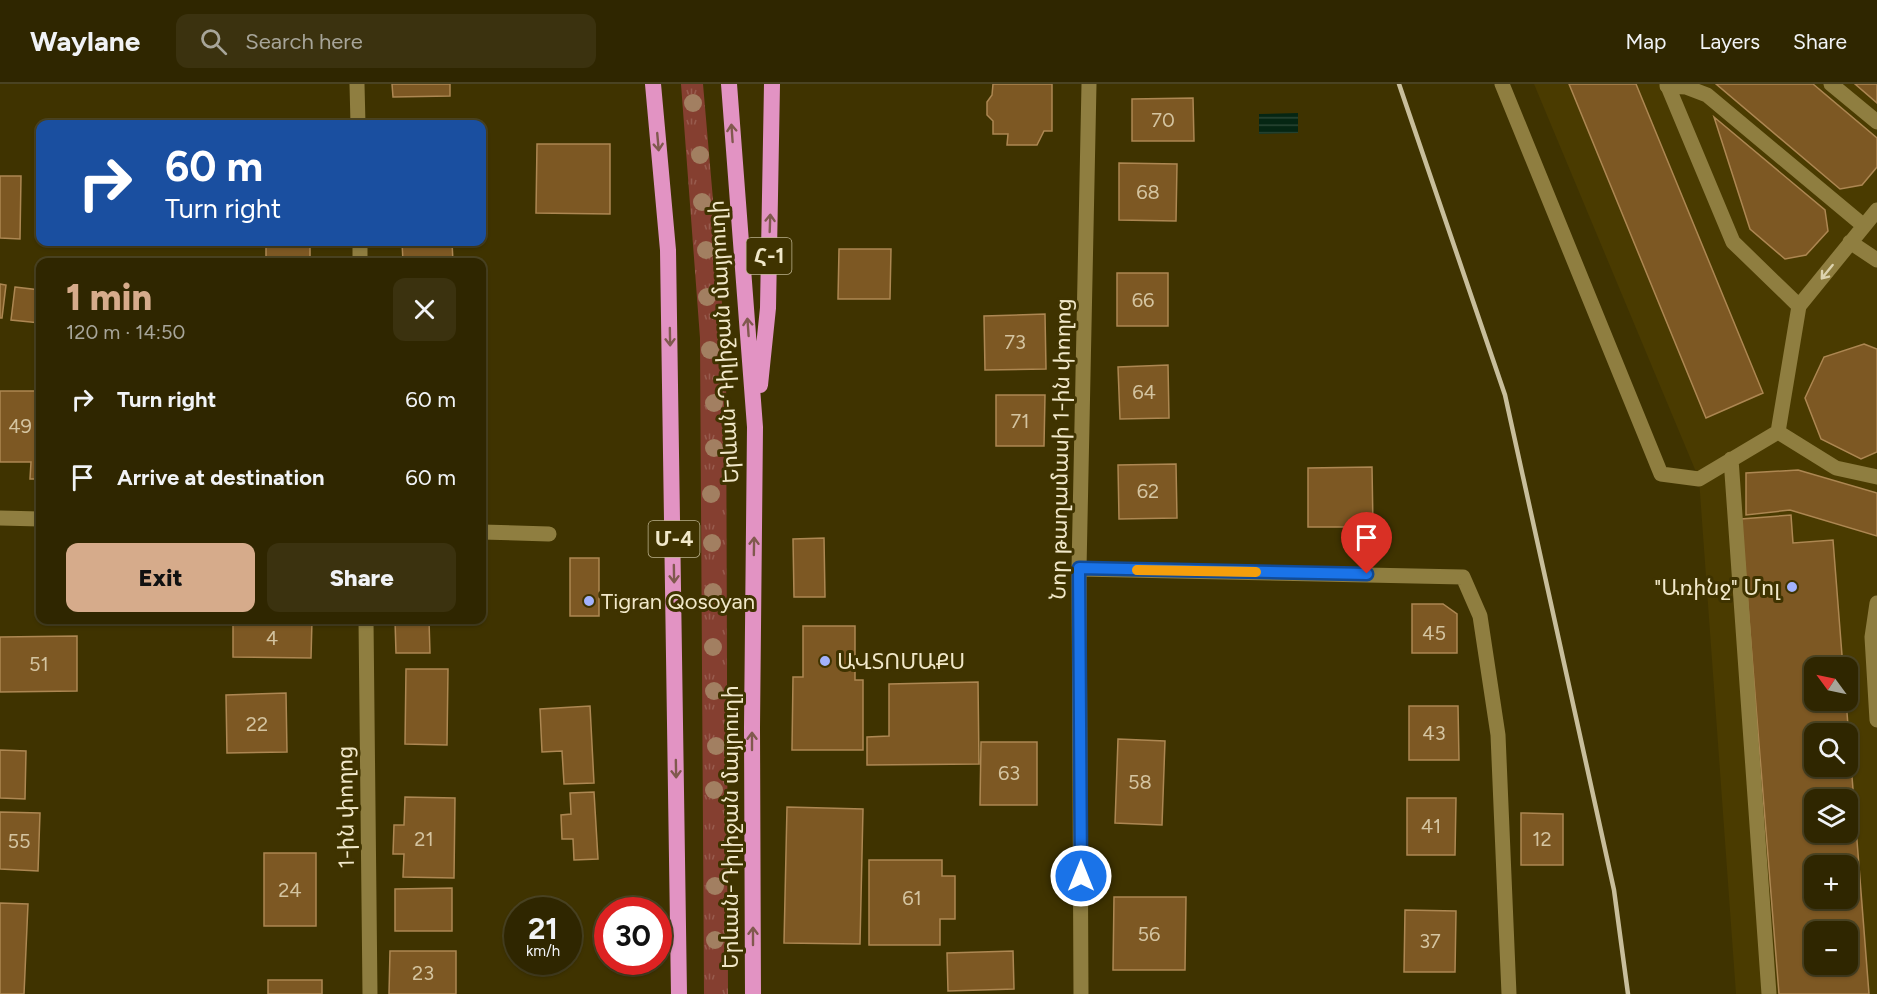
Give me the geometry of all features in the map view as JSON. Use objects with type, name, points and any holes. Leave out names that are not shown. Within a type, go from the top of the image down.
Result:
[{"type":"highway","name":"Մ-4","points":[[653,84],[668,250],[679,994]]},
{"type":"highway","name":"Երևան-Դիլիջան մայրուղի","points":[[729,84],[755,427],[752,728],[753,994]]},
{"type":"highway","name":"Հ-1","points":[[755,427],[768,308],[772,84]]},
{"type":"street","points":[[357,84],[358,120]]},
{"type":"street","name":"Նոր թաղամասի 1-ին փողոց","points":[[1081,994],[1079,568],[1089,84]]},
{"type":"street","points":[[1502,84],[1661,474],[1699,479],[1778,432]]},
{"type":"street","points":[[1831,84],[1877,122]]},
{"type":"street","points":[[1799,306],[1733,242],[1667,85],[1686,87],[1707,95],[1863,226]]},
{"type":"street","points":[[1778,432],[1799,306],[1877,210]]},
{"type":"street","points":[[1851,243],[1877,260]]},
{"type":"street","points":[[1778,432],[1836,468],[1877,477]]},
{"type":"street","points":[[1731,459],[1769,994]]},
{"type":"street","points":[[0,518],[36,519]]},
{"type":"street","points":[[486,532],[549,534]]},
{"type":"street","points":[[1079,568],[1463,577],[1480,616],[1498,735],[1509,994]]},
{"type":"street","points":[[1877,603],[1872,637],[1877,720]]},
{"type":"street","name":"1-ին փողոց","points":[[366,624],[370,994]]},
{"type":"shaded area","name":"\"Առինջ\" Մոլ","points":[[1534,84],[1877,84],[1877,994],[1736,994],[1699,479]]},
{"type":"shaded area","points":[[1298,113],[1298,133],[1259,134],[1259,114]]},
{"type":"green space","points":[[681,84],[703,84],[726,350],[728,994],[704,994],[700,338]]},
{"type":"building","points":[[392,84],[450,84],[450,96],[393,97]]},
{"type":"building","points":[[993,84],[1052,84],[1052,131],[1044,131],[1037,145],[1007,145],[1008,134],[993,134],[993,121],[987,115],[987,102],[992,95]]},
{"type":"building","points":[[1569,84],[1636,84],[1763,393],[1706,418]]},
{"type":"building","points":[[1716,84],[1813,84],[1877,138],[1877,167],[1862,185],[1840,189]]},
{"type":"building","points":[[1855,84],[1877,84],[1877,103]]},
{"type":"building","points":[[1193,98],[1194,141],[1132,141],[1132,99]]},
{"type":"building","points":[[1714,117],[1825,210],[1828,231],[1806,255],[1785,259],[1750,229]]},
{"type":"building","points":[[537,144],[610,144],[610,214],[536,213]]},
{"type":"building","points":[[1119,163],[1177,164],[1176,221],[1119,220]]},
{"type":"building","points":[[0,176],[21,176],[20,239],[0,238]]},
{"type":"building","points":[[266,246],[310,246],[310,258],[266,258]]},
{"type":"building","points":[[402,246],[452,246],[453,258],[403,258]]},
{"type":"building","points":[[839,249],[891,249],[890,299],[838,299]]},
{"type":"building","points":[[1117,273],[1168,273],[1168,326],[1117,326]]},
{"type":"building","points":[[0,284],[6,285],[2,318],[0,318]]},
{"type":"building","points":[[15,287],[36,290],[36,323],[11,320]]},
{"type":"building","points":[[1045,314],[1046,369],[985,370],[984,316]]},
{"type":"building","points":[[1864,344],[1877,349],[1877,452],[1861,459],[1821,439],[1805,398],[1824,357]]},
{"type":"building","points":[[1168,365],[1169,418],[1120,419],[1118,367]]},
{"type":"building","points":[[0,391],[36,391],[36,479],[30,479],[31,462],[0,462]]},
{"type":"building","points":[[996,395],[1045,395],[1044,446],[996,446]]},
{"type":"building","points":[[1176,464],[1177,518],[1119,519],[1118,465]]},
{"type":"building","points":[[1372,467],[1373,527],[1308,527],[1308,468]]},
{"type":"building","points":[[1798,470],[1877,493],[1877,536],[1790,510],[1746,515],[1746,473]]},
{"type":"building","points":[[1791,515],[1793,543],[1833,540],[1842,657],[1804,657],[1804,711],[1847,711],[1848,723],[1804,723],[1804,777],[1852,777],[1853,789],[1804,789],[1804,843],[1857,843],[1869,994],[1779,994],[1741,519]]},
{"type":"building","points":[[824,538],[825,597],[794,597],[793,539]]},
{"type":"building","points":[[570,558],[599,558],[599,616],[570,616]]},
{"type":"building","points":[[1412,604],[1443,604],[1457,614],[1457,653],[1412,653]]},
{"type":"building","points":[[233,624],[312,624],[311,658],[233,657]]},
{"type":"building","points":[[395,624],[429,624],[430,653],[396,653]]},
{"type":"building","points":[[803,626],[855,626],[855,680],[863,680],[863,750],[792,750],[793,677],[803,677]]},
{"type":"building","points":[[77,636],[77,691],[0,692],[0,637]]},
{"type":"building","points":[[406,669],[448,669],[447,745],[405,744]]},
{"type":"building","points":[[978,682],[979,764],[867,765],[867,737],[889,736],[889,684]]},
{"type":"building","points":[[286,693],[287,752],[227,753],[226,695]]},
{"type":"building","points":[[590,706],[594,783],[564,784],[562,751],[542,752],[540,709]]},
{"type":"building","points":[[1409,706],[1458,706],[1459,760],[1409,760]]},
{"type":"building","points":[[1118,739],[1165,741],[1162,825],[1115,823]]},
{"type":"building","points":[[981,742],[1037,742],[1037,805],[980,805]]},
{"type":"building","points":[[0,750],[26,751],[25,799],[0,798]]},
{"type":"building","points":[[594,792],[598,859],[574,860],[573,839],[562,839],[561,815],[571,814],[570,793]]},
{"type":"building","points":[[405,797],[455,798],[454,878],[403,877],[404,854],[393,854],[394,825],[404,825]]},
{"type":"building","points":[[1407,798],[1456,798],[1455,855],[1407,855]]},
{"type":"building","points":[[787,807],[863,809],[860,944],[784,943]]},
{"type":"building","points":[[0,812],[40,813],[38,871],[0,869]]},
{"type":"building","points":[[1521,813],[1563,814],[1563,865],[1521,865]]},
{"type":"building","points":[[264,853],[316,853],[316,926],[264,926]]},
{"type":"building","points":[[869,860],[942,860],[942,876],[955,876],[955,919],[940,919],[940,945],[869,945]]},
{"type":"building","points":[[452,888],[452,931],[395,931],[395,889]]},
{"type":"building","points":[[1114,897],[1186,897],[1185,970],[1113,970]]},
{"type":"building","points":[[0,903],[28,904],[24,994],[0,994]]},
{"type":"building","points":[[1405,910],[1456,911],[1455,972],[1404,972]]},
{"type":"building","points":[[390,951],[456,951],[456,994],[389,994]]},
{"type":"building","points":[[1013,951],[1014,989],[948,991],[947,953]]},
{"type":"building","points":[[268,980],[322,980],[322,994],[268,994]]},
{"type":"railway","points":[[1399,84],[1505,395],[1614,890],[1628,994]]},
{"type":"slow traffic","points":[[1137,570],[1256,572]]},
{"type":"place","name":"\"Առինջ\" Մոլ","points":[[1792,587]]},
{"type":"place","name":"Tigran Qosoyan","points":[[589,601]]},
{"type":"place","name":"ԱՎՏՈՄԱՔՍ","points":[[825,661]]},
{"type":"route","points":[[1081,876],[1079,568],[1367,574]]}]
